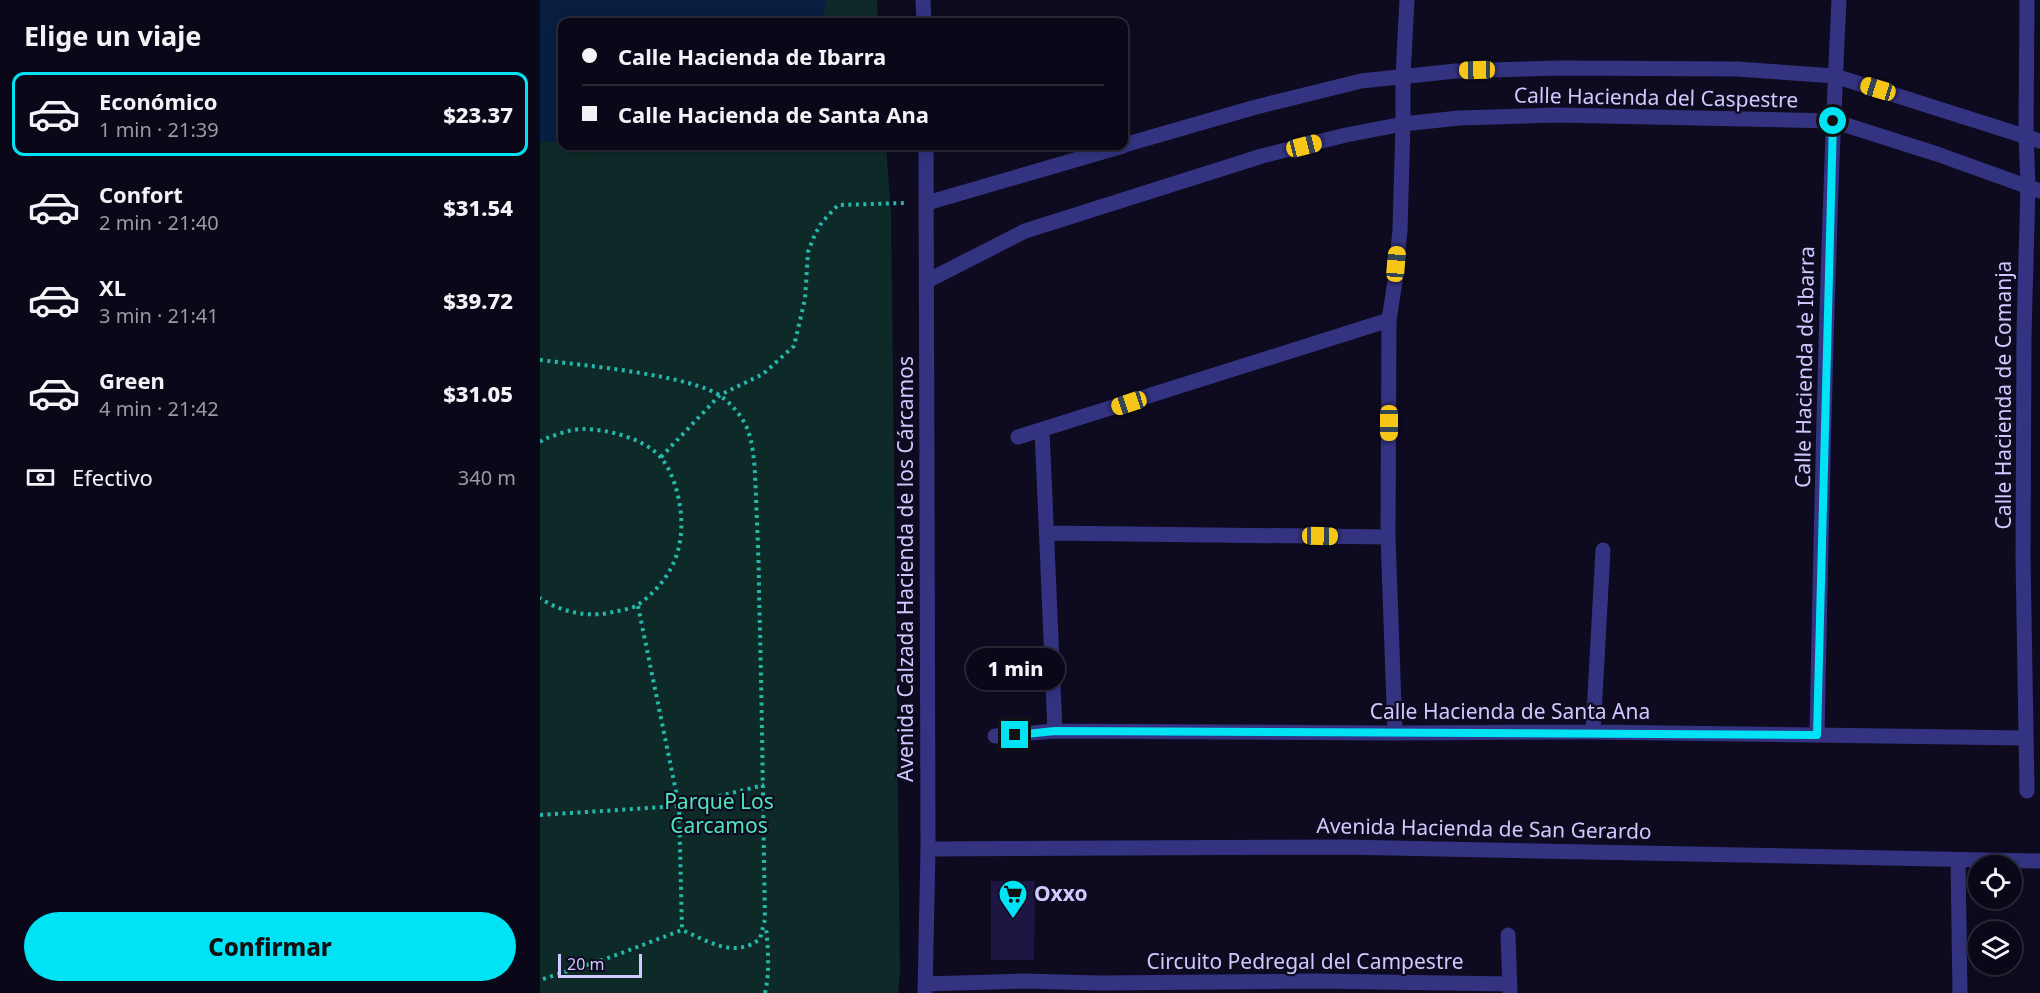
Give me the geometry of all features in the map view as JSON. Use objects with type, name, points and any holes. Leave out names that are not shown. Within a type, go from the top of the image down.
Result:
[{"type":"street","points":[[923,0],[924,18]]},
{"type":"street","points":[[1395,733],[1389,537],[1389,320],[1400,230],[1402,76],[1407,0]]},
{"type":"street","name":"Calle Hacienda de Ibarra","points":[[1817,735],[1833,121],[1839,0]]},
{"type":"street","name":"Calle Hacienda de Comanja","points":[[2026,0],[2034,188],[2024,334],[2027,791]]},
{"type":"street","name":"Calle Hacienda del Caspestre","points":[[1128,144],[1329,87],[1361,81],[1456,71],[1560,68],[1737,69],[1835,76],[2033,139]]},
{"type":"street","name":"Calle Hacienda del Caspestre","points":[[927,281],[1025,231],[1262,156],[1346,135],[1403,124],[1459,118],[1557,115],[1833,121],[2034,188]]},
{"type":"street","name":"Avenida Calzada Hacienda de los Cárcamos","points":[[925,988],[928,849],[926,150]]},
{"type":"street","name":"Calle Hacienda del Caspestre","points":[[927,203],[1106,150]]},
{"type":"street","points":[[1018,437],[1389,320]]},
{"type":"street","points":[[1042,430],[1055,731]]},
{"type":"street","points":[[1047,533],[1389,537]]},
{"type":"street","points":[[1593,732],[1603,550]]},
{"type":"street","name":"Calle Hacienda de Santa Ana","points":[[995,736],[1055,731],[1593,732],[2025,738]]},
{"type":"street","name":"Avenida Hacienda de San Gerardo","points":[[928,849],[1343,847],[2040,861]]},
{"type":"street","points":[[1958,860],[1960,993]]},
{"type":"street","name":"Circuito Pedregal del Campestre","points":[[925,988],[1023,981],[1315,981],[1510,989],[1508,935]]},
{"type":"street","points":[[1100,982],[1116,993]]},
{"type":"path","points":[[661,457],[720,395],[763,374],[794,346],[805,299],[808,252],[815,234],[838,205],[927,203]]},
{"type":"path","points":[[540,360],[678,381],[720,395],[747,426],[751,438],[754,465],[764,785],[765,920],[768,953],[768,981],[765,993]]},
{"type":"path","points":[[540,442],[543,439],[582,429],[612,433],[638,441],[661,457],[674,481],[682,514],[682,541],[674,562],[663,581],[638,606],[600,615],[572,612],[540,598]]},
{"type":"path","points":[[638,606],[679,806],[682,930]]},
{"type":"path","points":[[540,815],[679,806],[764,785]]},
{"type":"path","points":[[540,980],[612,957],[682,930],[734,950],[753,944],[760,939],[765,920]]},
{"type":"green space","name":"Parque Los Carcamos","points":[[540,0],[877,0],[878,18],[558,18],[558,150],[886,150],[891,213],[900,974],[898,993],[540,993]]},
{"type":"water","points":[[540,0],[826,0],[824,18],[558,18],[558,141],[540,142]]},
{"type":"building","name":"Oxxo","points":[[991,881],[1035,881],[1034,960],[991,960]]},
{"type":"place","name":"Oxxo","points":[[1013,920]]},
{"type":"route","points":[[1015,735],[1055,731],[1593,732],[1817,735],[1833,121]]}]
